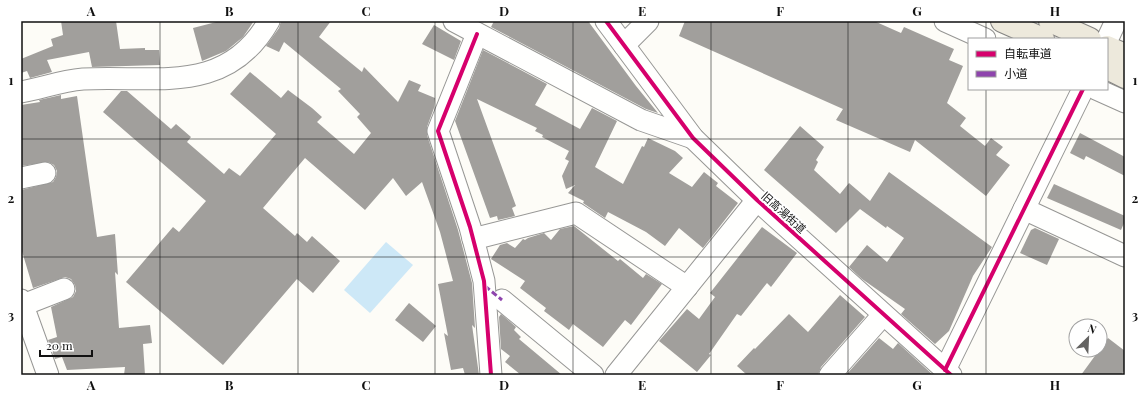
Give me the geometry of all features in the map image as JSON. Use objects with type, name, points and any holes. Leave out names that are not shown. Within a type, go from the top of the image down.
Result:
[{"type":"main road","points":[[1050,21],[1088,38]]},
{"type":"main road","points":[[1010,25],[1040,38]]},
{"type":"main road","points":[[1108,47],[1125,55]]},
{"type":"main road","points":[[1108,68],[1125,76]]},
{"type":"street","points":[[21,92],[63,81],[179,79],[207,73],[225,66],[247,50],[261,34],[269,21]]},
{"type":"street","points":[[454,21],[641,120],[693,138]]},
{"type":"street","name":"旧高湯街道","points":[[606,21],[693,138],[757,200],[948,372]]},
{"type":"street","points":[[624,45],[630,21]]},
{"type":"street","points":[[624,45],[648,21]]},
{"type":"street","points":[[945,21],[983,38]]},
{"type":"street","points":[[477,34],[438,131],[473,239],[484,281],[492,375]]},
{"type":"street","points":[[948,372],[1024,209],[1083,90]]},
{"type":"street","points":[[1098,90],[1125,102]]},
{"type":"street","points":[[21,178],[45,173]]},
{"type":"street","points":[[616,375],[757,200]]},
{"type":"street","points":[[1024,209],[1125,256]]},
{"type":"street","points":[[473,239],[576,213],[687,287]]},
{"type":"street","points":[[48,375],[22,302],[64,289]]},
{"type":"street","points":[[502,300],[593,375]]},
{"type":"street","points":[[830,375],[883,315]]},
{"type":"water","points":[[386,242],[413,265],[370,313],[344,290]]},
{"type":"building","points":[[61,21],[116,21],[120,49],[145,48],[145,50],[159,50],[160,65],[92,67],[89,52],[47,60],[52,72],[30,78],[27,71],[21,73],[21,59],[53,46],[51,39],[63,35]]},
{"type":"building","points":[[220,21],[254,21],[243,37],[226,51],[202,61],[193,28]]},
{"type":"building","points":[[281,21],[331,21],[319,37],[362,72],[364,67],[398,102],[409,80],[421,85],[418,91],[435,98],[434,108],[427,127],[427,135],[458,230],[472,283],[475,328],[472,325],[479,375],[465,375],[463,368],[451,370],[444,333],[448,336],[438,284],[453,281],[440,232],[422,182],[406,196],[393,178],[365,210],[305,158],[263,208],[295,236],[297,233],[307,242],[312,236],[340,261],[313,293],[297,279],[223,365],[126,282],[173,227],[179,232],[206,201],[103,112],[121,91],[127,91],[171,129],[176,124],[191,137],[187,142],[224,174],[229,168],[240,176],[276,134],[230,94],[250,72],[281,98],[288,90],[312,108],[322,117],[317,122],[354,154],[371,133],[357,117],[360,114],[338,91],[341,89],[284,42],[279,52],[266,46],[279,28]]},
{"type":"building","points":[[494,21],[588,21],[658,113],[646,109],[491,27]]},
{"type":"building","points":[[685,21],[874,21],[901,33],[904,27],[954,49],[949,60],[963,66],[947,103],[966,118],[960,126],[985,146],[991,138],[1003,147],[996,155],[1010,165],[986,196],[915,140],[910,152],[836,120],[843,109],[679,36]]},
{"type":"building","points":[[434,25],[461,41],[454,60],[422,44]]},
{"type":"building","points":[[483,50],[547,84],[535,105],[580,129],[592,108],[617,121],[595,167],[623,184],[642,146],[644,147],[648,138],[675,151],[683,158],[669,173],[692,187],[704,172],[718,183],[716,186],[738,203],[703,248],[679,228],[665,246],[646,232],[608,212],[605,218],[583,203],[584,201],[568,193],[575,185],[566,189],[562,176],[569,161],[565,159],[569,151],[542,137],[543,135],[535,131],[537,128],[477,99],[516,206],[512,208],[515,216],[498,220],[497,216],[490,218],[455,121]]},
{"type":"building","points":[[61,95],[61,99],[77,96],[97,237],[115,234],[118,275],[115,272],[119,328],[150,325],[152,343],[143,344],[145,375],[124,375],[125,367],[67,370],[62,357],[55,359],[48,340],[57,337],[51,307],[73,297],[76,291],[75,285],[71,279],[65,277],[33,288],[21,248],[21,190],[53,182],[57,171],[54,165],[48,162],[21,166],[21,105],[40,102],[39,100]]},
{"type":"building","points":[[800,126],[824,147],[816,160],[818,162],[814,170],[840,194],[849,183],[870,201],[889,172],[992,247],[973,276],[949,331],[935,344],[901,314],[905,309],[862,279],[849,267],[867,245],[887,262],[904,238],[887,226],[886,228],[860,209],[836,233],[764,170]]},
{"type":"building","points":[[1080,133],[1125,157],[1125,176],[1086,156],[1084,160],[1070,153]]},
{"type":"building","points":[[1054,184],[1125,216],[1125,221],[1121,230],[1047,198]]},
{"type":"building","points":[[574,226],[618,261],[620,259],[643,278],[646,274],[662,284],[631,325],[625,320],[603,347],[573,324],[569,330],[544,311],[546,308],[520,288],[525,281],[491,259],[500,245],[507,243],[515,248],[523,239],[525,240],[544,233],[551,240],[560,229]]},
{"type":"building","points":[[762,227],[797,253],[771,287],[767,283],[741,316],[737,314],[709,354],[711,355],[697,372],[659,341],[687,309],[699,319],[715,297],[710,293]]},
{"type":"building","points":[[1035,228],[1059,239],[1047,265],[1020,253],[1031,230]]},
{"type":"building","points":[[840,295],[865,317],[821,367],[818,375],[747,375],[737,366],[789,314],[808,332]]},
{"type":"building","points":[[409,303],[436,326],[423,342],[395,320]]},
{"type":"building","points":[[501,314],[516,327],[514,330],[521,337],[519,339],[562,375],[521,375],[505,362],[510,356],[501,349],[499,317]]},
{"type":"building","points":[[879,338],[893,349],[898,343],[933,375],[846,375]]},
{"type":"building","points":[[1108,338],[1125,351],[1125,370],[1121,375],[1081,375],[1093,358],[1108,358]]},
{"type":"marked path","points":[[485,286],[502,300]]},
{"type":"cycle path","points":[[606,21],[693,138],[757,200],[951,375]]},
{"type":"cycle path","points":[[477,34],[438,131],[470,227],[484,281],[491,375]]},
{"type":"cycle path","points":[[945,370],[1083,90]]}]
